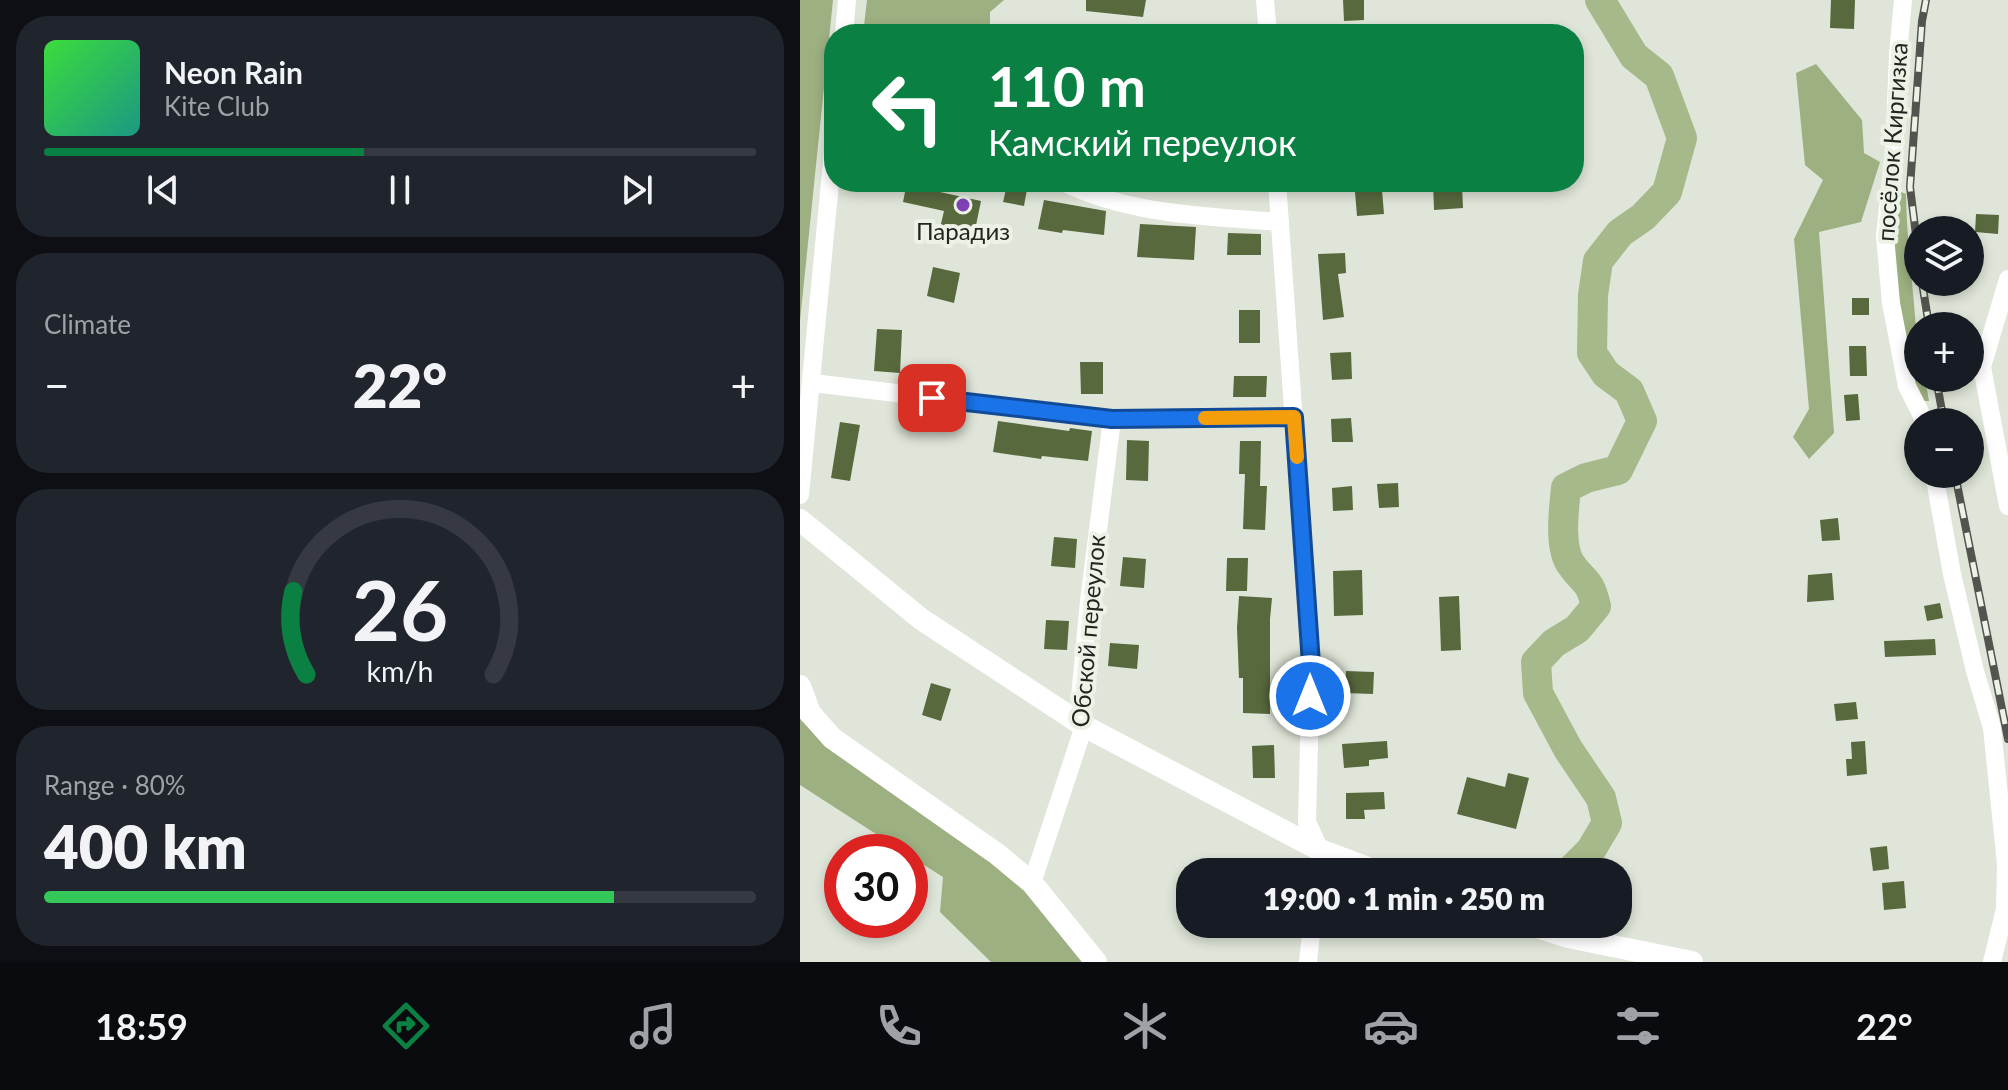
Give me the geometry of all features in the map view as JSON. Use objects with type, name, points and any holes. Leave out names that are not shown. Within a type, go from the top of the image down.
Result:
[{"type":"main road","points":[[800,520],[921,619],[1084,726],[1314,858]]},
{"type":"main road","points":[[800,686],[810,713],[832,738],[997,854],[1032,883],[1096,962]]},
{"type":"main road","points":[[1573,938],[1692,962]]},
{"type":"street","points":[[845,24],[847,0]]},
{"type":"street","points":[[1265,0],[1267,24]]},
{"type":"street","name":"посёлок Киргизка","points":[[1903,0],[1894,152],[1885,236],[1891,303],[1907,386],[1918,408]]},
{"type":"street","points":[[800,495],[813,383],[807,358],[828,192]]},
{"type":"street","points":[[1082,192],[1092,197],[1175,213],[1280,222]]},
{"type":"street","points":[[1278,192],[1311,664],[1307,822],[1318,858]]},
{"type":"street","points":[[2008,279],[1982,367],[2008,506]]},
{"type":"street","points":[[813,383],[1112,419],[1294,417]]},
{"type":"street","name":"Обской переулок","points":[[1032,883],[1084,726],[1080,697],[1112,419]]},
{"type":"street","points":[[1937,488],[1952,574],[1992,728],[2006,864],[2005,909],[1992,962]]},
{"type":"street","points":[[1308,962],[1311,938]]},
{"type":"green space","points":[[800,0],[833,0],[831,24],[824,24],[824,88],[800,321]]},
{"type":"green space","points":[[867,0],[1004,0],[990,12],[990,24],[864,24]]},
{"type":"green space","points":[[1816,64],[1862,120],[1864,153],[1880,162],[1861,222],[1819,232],[1834,433],[1809,459],[1793,437],[1809,409],[1794,239],[1823,180],[1805,165],[1796,73]]},
{"type":"green space","points":[[1896,190],[1906,194],[1904,296],[1913,296],[1914,312],[1904,312],[1904,337],[1889,235]]},
{"type":"green space","points":[[1915,392],[1927,392],[1929,401],[1920,401]]},
{"type":"green space","points":[[800,719],[829,749],[994,861],[1026,892],[1087,962],[991,962],[940,912],[943,877],[928,867],[928,834],[876,834],[800,785]]},
{"type":"building","points":[[1086,0],[1146,0],[1143,17],[1086,11]]},
{"type":"building","points":[[1343,0],[1364,0],[1364,20],[1344,21]]},
{"type":"building","points":[[1831,0],[1855,0],[1854,29],[1830,28]]},
{"type":"building","points":[[905,192],[940,192],[981,201],[974,235],[940,228],[944,211],[903,202]]},
{"type":"building","points":[[1005,192],[1026,192],[1024,206],[1003,202]]},
{"type":"building","points":[[1355,192],[1382,192],[1384,214],[1357,216]]},
{"type":"building","points":[[1433,192],[1462,192],[1463,208],[1434,210]]},
{"type":"building","points":[[1044,200],[1106,211],[1104,235],[1038,229]]},
{"type":"building","points":[[1999,215],[1998,234],[1984,233],[1984,216],[1976,216]]},
{"type":"building","points":[[1140,224],[1196,227],[1194,260],[1137,257]]},
{"type":"building","points":[[1228,233],[1261,234],[1261,255],[1227,255]]},
{"type":"building","points":[[1345,253],[1346,273],[1338,274],[1344,317],[1323,320],[1318,254]]},
{"type":"building","points":[[933,267],[960,273],[954,303],[927,296]]},
{"type":"building","points":[[1852,298],[1869,298],[1869,315],[1852,315]]},
{"type":"building","points":[[1239,310],[1260,310],[1260,343],[1239,343]]},
{"type":"building","points":[[877,329],[902,330],[900,373],[874,371]]},
{"type":"building","points":[[1849,346],[1866,346],[1867,376],[1850,376]]},
{"type":"building","points":[[1351,352],[1352,379],[1332,380],[1330,353]]},
{"type":"building","points":[[1080,362],[1103,362],[1103,394],[1081,394]]},
{"type":"building","points":[[1234,376],[1267,376],[1266,397],[1233,397]]},
{"type":"building","points":[[1858,394],[1860,420],[1846,421],[1844,395]]},
{"type":"building","points":[[1351,418],[1353,442],[1332,442],[1331,419]]},
{"type":"building","points":[[998,421],[1069,431],[1070,428],[1092,431],[1088,461],[1042,456],[1041,459],[993,452]]},
{"type":"building","points":[[840,422],[860,425],[850,481],[831,478]]},
{"type":"building","points":[[1127,440],[1149,441],[1148,481],[1126,480]]},
{"type":"building","points":[[1240,441],[1261,441],[1260,486],[1267,486],[1265,530],[1243,529],[1245,474],[1239,474]]},
{"type":"building","points":[[1398,483],[1399,507],[1379,508],[1377,484]]},
{"type":"building","points":[[1352,486],[1353,510],[1333,511],[1332,488]]},
{"type":"building","points":[[1838,518],[1840,540],[1822,541],[1820,520]]},
{"type":"building","points":[[1054,537],[1077,539],[1075,568],[1051,566]]},
{"type":"building","points":[[1123,557],[1146,559],[1144,588],[1120,586]]},
{"type":"building","points":[[1227,558],[1248,558],[1247,591],[1226,591]]},
{"type":"building","points":[[1362,570],[1363,615],[1334,616],[1333,571]]},
{"type":"building","points":[[1832,573],[1834,600],[1807,602],[1808,575]]},
{"type":"building","points":[[1239,596],[1272,598],[1270,714],[1243,713],[1243,678],[1239,678],[1237,628]]},
{"type":"building","points":[[1459,596],[1461,650],[1441,651],[1439,597]]},
{"type":"building","points":[[1940,603],[1943,618],[1927,621],[1924,606]]},
{"type":"building","points":[[1046,620],[1069,621],[1067,650],[1044,649]]},
{"type":"building","points":[[1935,639],[1936,655],[1885,657],[1884,641]]},
{"type":"building","points":[[1110,643],[1139,645],[1137,669],[1108,666]]},
{"type":"building","points":[[1346,671],[1374,672],[1373,694],[1345,693]]},
{"type":"building","points":[[931,683],[951,689],[941,721],[922,715]]},
{"type":"building","points":[[1856,702],[1858,719],[1836,721],[1834,704]]},
{"type":"building","points":[[1387,741],[1388,758],[1369,760],[1369,766],[1344,768],[1342,744]]},
{"type":"building","points":[[1865,741],[1867,774],[1847,776],[1846,759],[1852,759],[1851,742]]},
{"type":"building","points":[[1274,745],[1275,778],[1253,778],[1252,746]]},
{"type":"building","points":[[1508,773],[1529,778],[1516,829],[1457,814],[1467,777],[1505,787]]},
{"type":"building","points":[[1384,792],[1385,809],[1364,810],[1365,819],[1346,819],[1346,793]]},
{"type":"building","points":[[1887,846],[1889,869],[1873,871],[1870,848]]},
{"type":"building","points":[[1904,881],[1906,908],[1884,910],[1882,883]]},
{"type":"waterway","points":[[1583,858],[1607,823],[1601,798],[1568,749],[1538,693],[1536,662],[1554,643],[1577,629],[1596,606],[1588,585],[1570,563],[1564,547],[1566,488],[1586,478],[1618,470],[1642,421],[1629,391],[1606,374],[1592,353],[1593,295],[1598,261],[1620,233],[1643,217],[1667,192],[1682,138],[1659,76],[1634,56],[1600,0]]},
{"type":"railway","points":[[1914,216],[1910,187],[1926,0]]},
{"type":"railway","points":[[1924,296],[1927,312]]},
{"type":"railway","points":[[1939,392],[1941,408]]},
{"type":"railway","points":[[1958,488],[2008,739]]},
{"type":"slow traffic","points":[[1205,418],[1294,417],[1297,457]]},
{"type":"place","name":"Парадиз","points":[[963,205]]},
{"type":"route","points":[[932,398],[1112,419],[1294,417],[1311,664],[1310,696]]}]
